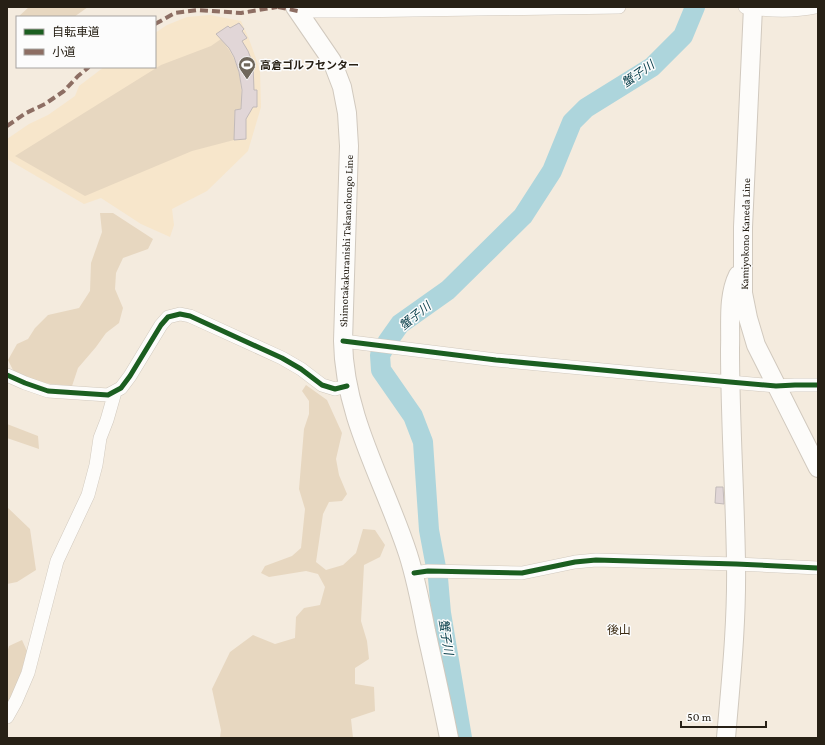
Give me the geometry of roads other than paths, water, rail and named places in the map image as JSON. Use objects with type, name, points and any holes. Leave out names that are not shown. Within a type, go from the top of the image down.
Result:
[{"type":"main road","name":"Kamiyokono Kaneda Line","points":[[750,7],[742,265],[743,293],[748,318],[756,345],[818,468]]},
{"type":"main road","name":"Shimotakakuranishi Takanohongo Line","points":[[296,9],[332,61],[342,87],[347,113],[349,146],[343,341],[343,359],[347,386],[353,410],[369,456],[402,538],[421,572],[449,738]]},
{"type":"main road","points":[[726,738],[736,622],[736,564],[730,382],[731,302],[736,279],[742,265]]},
{"type":"street","points":[[296,9],[619,7]]},
{"type":"street","points":[[750,7],[792,11],[816,7]]},
{"type":"street","points":[[7,375],[25,383],[48,390],[108,395],[121,388],[161,325],[168,317],[180,314],[190,316],[282,358],[301,369],[322,385],[335,389],[347,386]]},
{"type":"street","points":[[343,341],[496,360],[730,382],[776,386],[818,385]]},
{"type":"street","points":[[7,717],[16,701],[28,673],[57,560],[88,495],[96,465],[100,438],[115,392]]},
{"type":"street","points":[[421,572],[442,571],[522,573],[575,562],[596,560],[818,568]]},
{"type":"waterway","name":"蟹子川","points":[[462,738],[441,613],[438,578],[429,530],[423,442],[413,416],[381,370],[380,355],[400,324],[448,290],[523,216],[552,171],[572,122],[586,108],[652,67],[683,36],[695,7]]},
{"type":"place","name":"高倉ゴルフセンター","points":[[247,80]]},
{"type":"district","name":"後山","points":[[619,630]]}]
